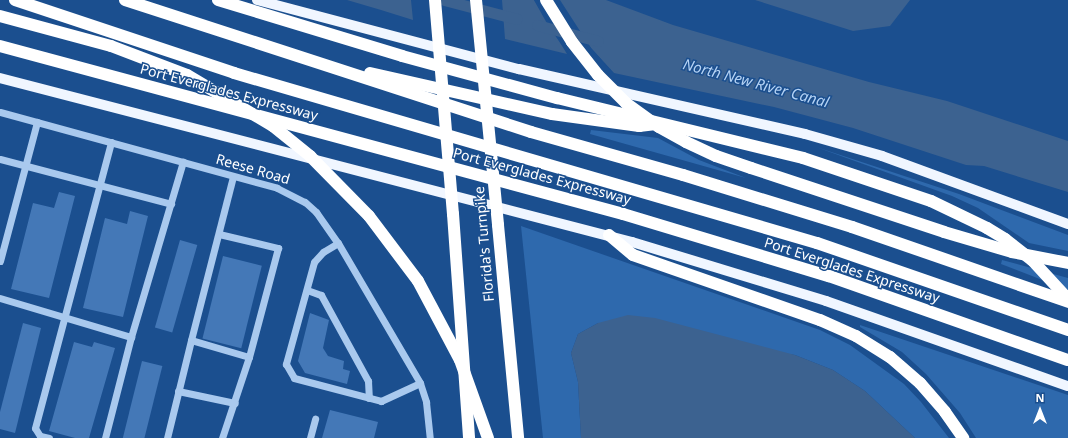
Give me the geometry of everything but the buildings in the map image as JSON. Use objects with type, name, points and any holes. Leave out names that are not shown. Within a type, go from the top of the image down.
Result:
[{"type":"highway","points":[[16,0],[234,73],[351,108],[706,208],[817,242],[1068,330]]},
{"type":"highway","points":[[125,0],[531,132],[683,175],[852,227],[1068,302]]},
{"type":"highway","points":[[218,0],[402,56],[557,98],[640,116],[657,123],[803,158],[931,202],[987,228],[1005,239],[1032,260],[1068,299]]},
{"type":"highway","name":"Florida's Turnpike","points":[[435,0],[453,214],[469,438]]},
{"type":"highway","name":"Florida's Turnpike","points":[[476,0],[518,438]]},
{"type":"highway","points":[[546,0],[572,42],[598,75],[626,103],[659,127],[686,142],[716,156],[944,232],[1012,252],[1068,263]]},
{"type":"highway","points":[[0,16],[111,46],[187,76],[273,126],[310,156],[369,216],[418,282],[460,360],[488,438]]},
{"type":"highway","name":"Port Everglades Expressway","points":[[0,46],[623,214],[828,276],[1068,360]]},
{"type":"highway","points":[[306,59],[529,110],[626,124],[657,123]]},
{"type":"highway","points":[[609,235],[633,255],[820,320],[856,336],[890,357],[920,383],[945,412],[963,438]]},
{"type":"main road","points":[[257,0],[519,69],[805,134],[882,156],[1068,224]]},
{"type":"main road","points":[[0,78],[609,235],[833,304],[1068,386]]},
{"type":"street","name":"Reese Road","points":[[0,112],[294,194],[316,212],[338,243],[420,383],[426,402],[430,438]]},
{"type":"street","points":[[0,261],[37,122]]},
{"type":"street","points":[[48,438],[40,436],[35,428],[111,142]]},
{"type":"street","points":[[0,159],[171,204]]},
{"type":"street","points":[[105,438],[131,337],[183,162]]},
{"type":"street","points":[[167,438],[233,176]]},
{"type":"street","points":[[219,234],[278,248],[235,403],[222,438]]},
{"type":"street","points":[[338,243],[323,252],[314,262],[286,364],[294,378],[381,401],[420,383]]},
{"type":"street","points":[[307,290],[321,295],[368,381],[369,398]]},
{"type":"street","points":[[0,298],[131,337]]},
{"type":"street","points":[[191,340],[248,357]]},
{"type":"street","points":[[178,391],[235,403]]},
{"type":"street","points":[[310,438],[315,419]]},
{"type":"shaded area","points":[[591,130],[658,138],[699,160],[746,178],[590,134]]},
{"type":"shaded area","points":[[816,147],[959,194],[1068,235],[1068,251],[1029,243],[978,208],[952,196]]},
{"type":"shaded area","points":[[521,226],[820,330],[850,345],[904,384],[921,402],[949,438],[915,438],[865,391],[833,370],[795,355],[598,323],[578,334],[571,353],[578,382],[581,438],[543,438]]},
{"type":"shaded area","points":[[1002,260],[1068,278],[1068,290],[1001,264]]},
{"type":"shaded area","points":[[860,325],[1068,395],[1068,438],[976,438],[960,413],[926,374],[902,352],[860,327]]},
{"type":"water","points":[[347,0],[411,0],[413,20],[381,10]]},
{"type":"water","points":[[502,0],[534,0],[567,54],[505,39]]},
{"type":"water","points":[[560,0],[606,0],[673,25],[869,82],[947,101],[1068,141],[1068,192],[984,166],[966,165],[853,128],[774,107],[614,73],[591,48]]},
{"type":"water","points":[[755,0],[910,0],[890,26],[853,31]]},
{"type":"water","points":[[628,315],[655,318],[795,355],[833,370],[865,391],[915,438],[581,438],[578,382],[571,353],[578,334],[598,323]]},
{"type":"pier","points":[[534,0],[537,0],[569,55],[549,27]]},
{"type":"pier","points":[[558,0],[591,48],[616,76],[589,49]]},
{"type":"waterway","name":"North New River Canal","points":[[444,0],[517,19]]},
{"type":"waterway","name":"North New River Canal","points":[[537,25],[598,41]]}]
